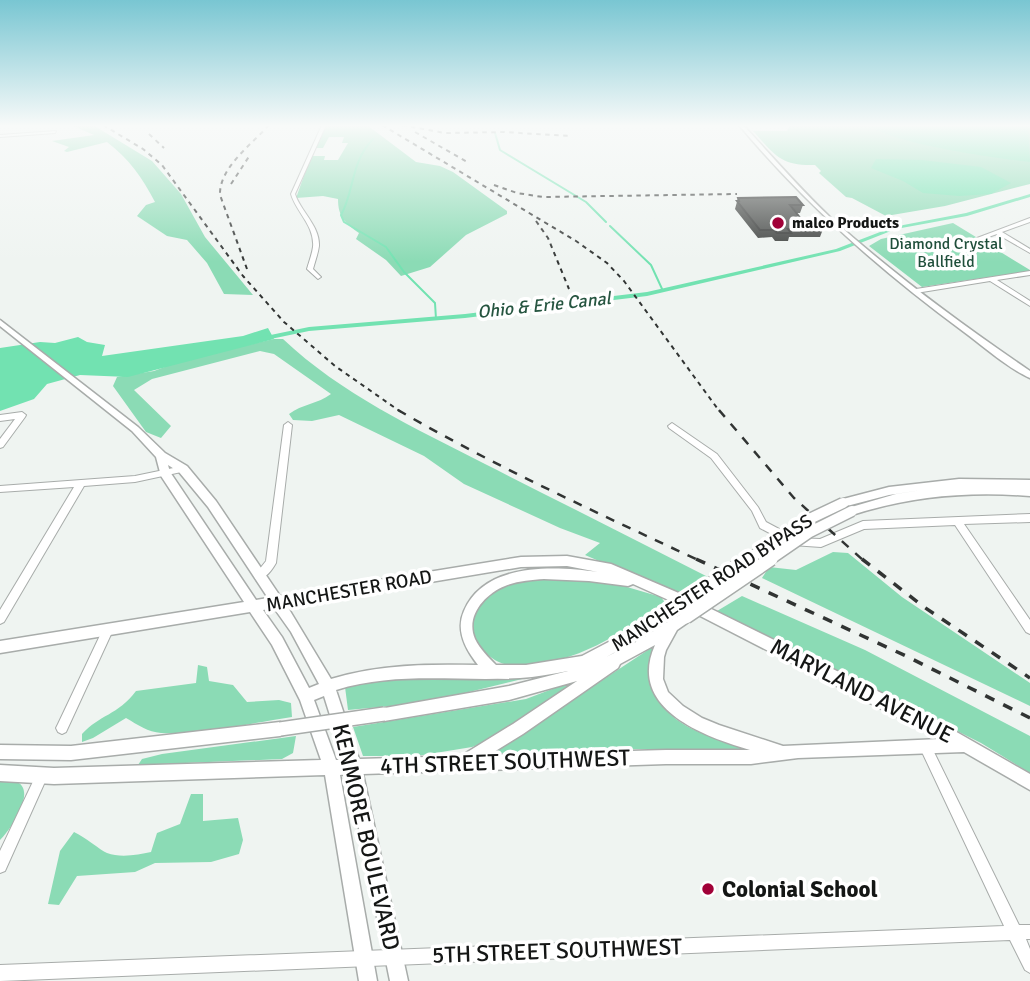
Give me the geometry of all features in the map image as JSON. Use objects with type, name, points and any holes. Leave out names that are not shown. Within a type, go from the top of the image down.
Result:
[{"type":"main road","points":[[784,171],[813,202],[867,251],[916,291],[1030,375]]},
{"type":"main road","name":"KENMORE BOULEVARD","points":[[0,322],[148,440],[161,456],[183,469],[212,504],[327,684],[354,767],[399,981]]},
{"type":"main road","name":"KENMORE BOULEVARD","points":[[161,456],[164,473],[276,641],[306,697],[331,768],[368,981]]},
{"type":"main road","name":"MANCHESTER ROAD BYPASS","points":[[522,689],[586,662],[644,630],[801,523],[893,489],[940,483],[1030,484]]},
{"type":"main road","name":"MANCHESTER ROAD BYPASS","points":[[0,752],[71,753],[280,729],[453,704],[522,689],[569,677],[629,653],[848,507],[917,494],[988,490],[1030,492]]},
{"type":"main road","name":"MANCHESTER ROAD","points":[[0,647],[535,561],[601,565],[646,584],[689,611]]},
{"type":"main road","points":[[492,671],[471,648],[465,625],[475,601],[486,590],[525,576],[558,573],[646,584]]},
{"type":"main road","name":"MARYLAND AVENUE","points":[[689,611],[968,744],[1030,782]]},
{"type":"main road","points":[[673,625],[659,650],[656,667],[660,687],[672,705],[693,721],[716,733],[782,752]]},
{"type":"main road","points":[[464,762],[519,730],[629,653]]},
{"type":"main road","points":[[306,697],[327,684],[411,672],[520,672],[586,662]]},
{"type":"main road","name":"4TH STREET SOUTHWEST","points":[[0,773],[42,775],[464,762],[751,757],[782,752],[926,748],[968,744]]},
{"type":"street","points":[[303,171],[293,194],[315,235],[316,246],[310,269],[318,277]]},
{"type":"street","points":[[980,238],[1030,220]]},
{"type":"street","points":[[998,232],[1030,251]]},
{"type":"street","points":[[916,291],[1030,273]]},
{"type":"street","points":[[991,279],[1030,304]]},
{"type":"street","points":[[0,418],[22,415]]},
{"type":"street","points":[[0,445],[22,415]]},
{"type":"street","points":[[259,576],[271,563],[288,425]]},
{"type":"street","points":[[672,426],[714,456],[755,509],[761,523],[795,542],[821,543],[863,525],[1030,518]]},
{"type":"street","points":[[0,489],[81,483],[183,469]]},
{"type":"street","points":[[0,619],[81,483]]},
{"type":"street","points":[[957,521],[1030,629]]},
{"type":"street","points":[[62,728],[108,630]]},
{"type":"street","points":[[926,748],[1022,932],[1030,965]]},
{"type":"street","points":[[2,859],[42,775]]},
{"type":"street","name":"5TH STREET SOUTHWEST","points":[[0,973],[1022,932]]},
{"type":"green space","points":[[135,171],[161,171],[181,194],[205,237],[253,295],[224,294],[207,263],[187,240],[167,236],[137,216],[146,205],[155,202]]},
{"type":"green space","points":[[306,171],[450,171],[507,211],[507,214],[466,235],[430,267],[401,276],[386,260],[356,239],[359,233],[343,219],[338,199],[323,196],[296,198]]},
{"type":"green space","points":[[1030,171],[1030,184],[945,206],[886,216],[846,197],[819,173]]},
{"type":"green space","name":"Diamond Crystal Ballfield","points":[[953,223],[1030,271],[922,287],[869,246],[881,239]]},
{"type":"green space","points":[[283,339],[329,377],[380,409],[708,577],[678,595],[585,555],[600,543],[560,528],[464,484],[424,456],[339,415],[312,421],[293,420],[289,414],[331,394],[274,354],[260,351],[152,379],[134,390],[171,426],[161,438],[146,432],[113,386],[117,377],[154,371],[183,360]]},
{"type":"green space","points":[[833,552],[848,553],[902,597],[1030,683],[1030,706],[762,578],[769,567],[796,570]]},
{"type":"green space","points":[[539,577],[610,582],[661,597],[666,604],[597,645],[560,660],[520,666],[497,661],[479,646],[473,635],[473,612],[480,601],[492,592]]},
{"type":"green space","points":[[742,596],[865,650],[1030,736],[1030,773],[981,743],[717,611]]},
{"type":"green space","points":[[657,644],[662,700],[671,714],[681,723],[708,736],[761,751],[630,749],[490,754]]},
{"type":"green space","points":[[198,665],[207,667],[209,681],[233,685],[247,702],[279,700],[291,703],[292,717],[177,733],[152,731],[126,718],[82,742],[82,734],[88,728],[122,705],[136,691],[196,683]]},
{"type":"green space","points":[[589,675],[491,740],[472,747],[417,756],[363,756],[353,727],[526,699]]},
{"type":"green space","points":[[518,676],[522,679],[424,703],[348,710],[345,687],[385,678]]},
{"type":"green space","points":[[296,736],[293,753],[282,759],[138,765],[142,759],[162,754]]},
{"type":"green space","points":[[0,781],[17,782],[24,794],[20,811],[0,840]]},
{"type":"green space","points":[[191,794],[203,794],[203,821],[238,818],[243,840],[239,854],[211,862],[155,863],[135,872],[77,876],[59,905],[48,904],[60,851],[74,832],[112,855],[129,856],[151,852],[157,833],[180,824]]},
{"type":"shaded area","points":[[878,171],[988,171],[1011,183],[991,194],[959,196],[923,193]]},
{"type":"shaded area","points":[[268,328],[274,339],[128,377],[80,375],[47,384],[34,399],[0,411],[0,348],[40,342],[55,343],[78,337],[87,342],[105,345],[102,356],[243,336]]},
{"type":"building","points":[[796,197],[803,205],[790,205],[802,220],[816,220],[823,229],[788,229],[791,233],[760,230],[737,201],[738,198]]},
{"type":"waterway","points":[[355,171],[341,215],[344,222],[386,247],[404,272],[435,303],[436,319]]},
{"type":"waterway","points":[[534,171],[586,202],[606,222]]},
{"type":"waterway","name":"Ohio & Erie Canal","points":[[261,339],[309,329],[465,316],[647,294],[838,250],[895,228],[967,214],[1030,195]]},
{"type":"waterway","points":[[610,226],[651,265],[663,291]]},
{"type":"railway","points":[[166,171],[243,276],[284,322],[335,366],[399,410]]},
{"type":"railway","points":[[227,171],[220,195],[247,269]]},
{"type":"railway","points":[[231,184],[240,171]]},
{"type":"railway","points":[[459,171],[576,241],[607,263],[624,281],[720,412]]},
{"type":"railway","points":[[494,185],[517,193],[543,197],[737,194]]},
{"type":"railway","points":[[536,221],[548,238],[569,289]]},
{"type":"railway","points":[[399,410],[510,470],[700,561]]},
{"type":"railway","points":[[719,410],[794,498],[864,561]]},
{"type":"railway","points":[[696,559],[906,656],[1030,718]]},
{"type":"railway","points":[[862,559],[924,607],[1030,678]]},
{"type":"place","name":"malco Products","points":[[778,223]]},
{"type":"place","name":"Colonial School","points":[[708,889]]}]
